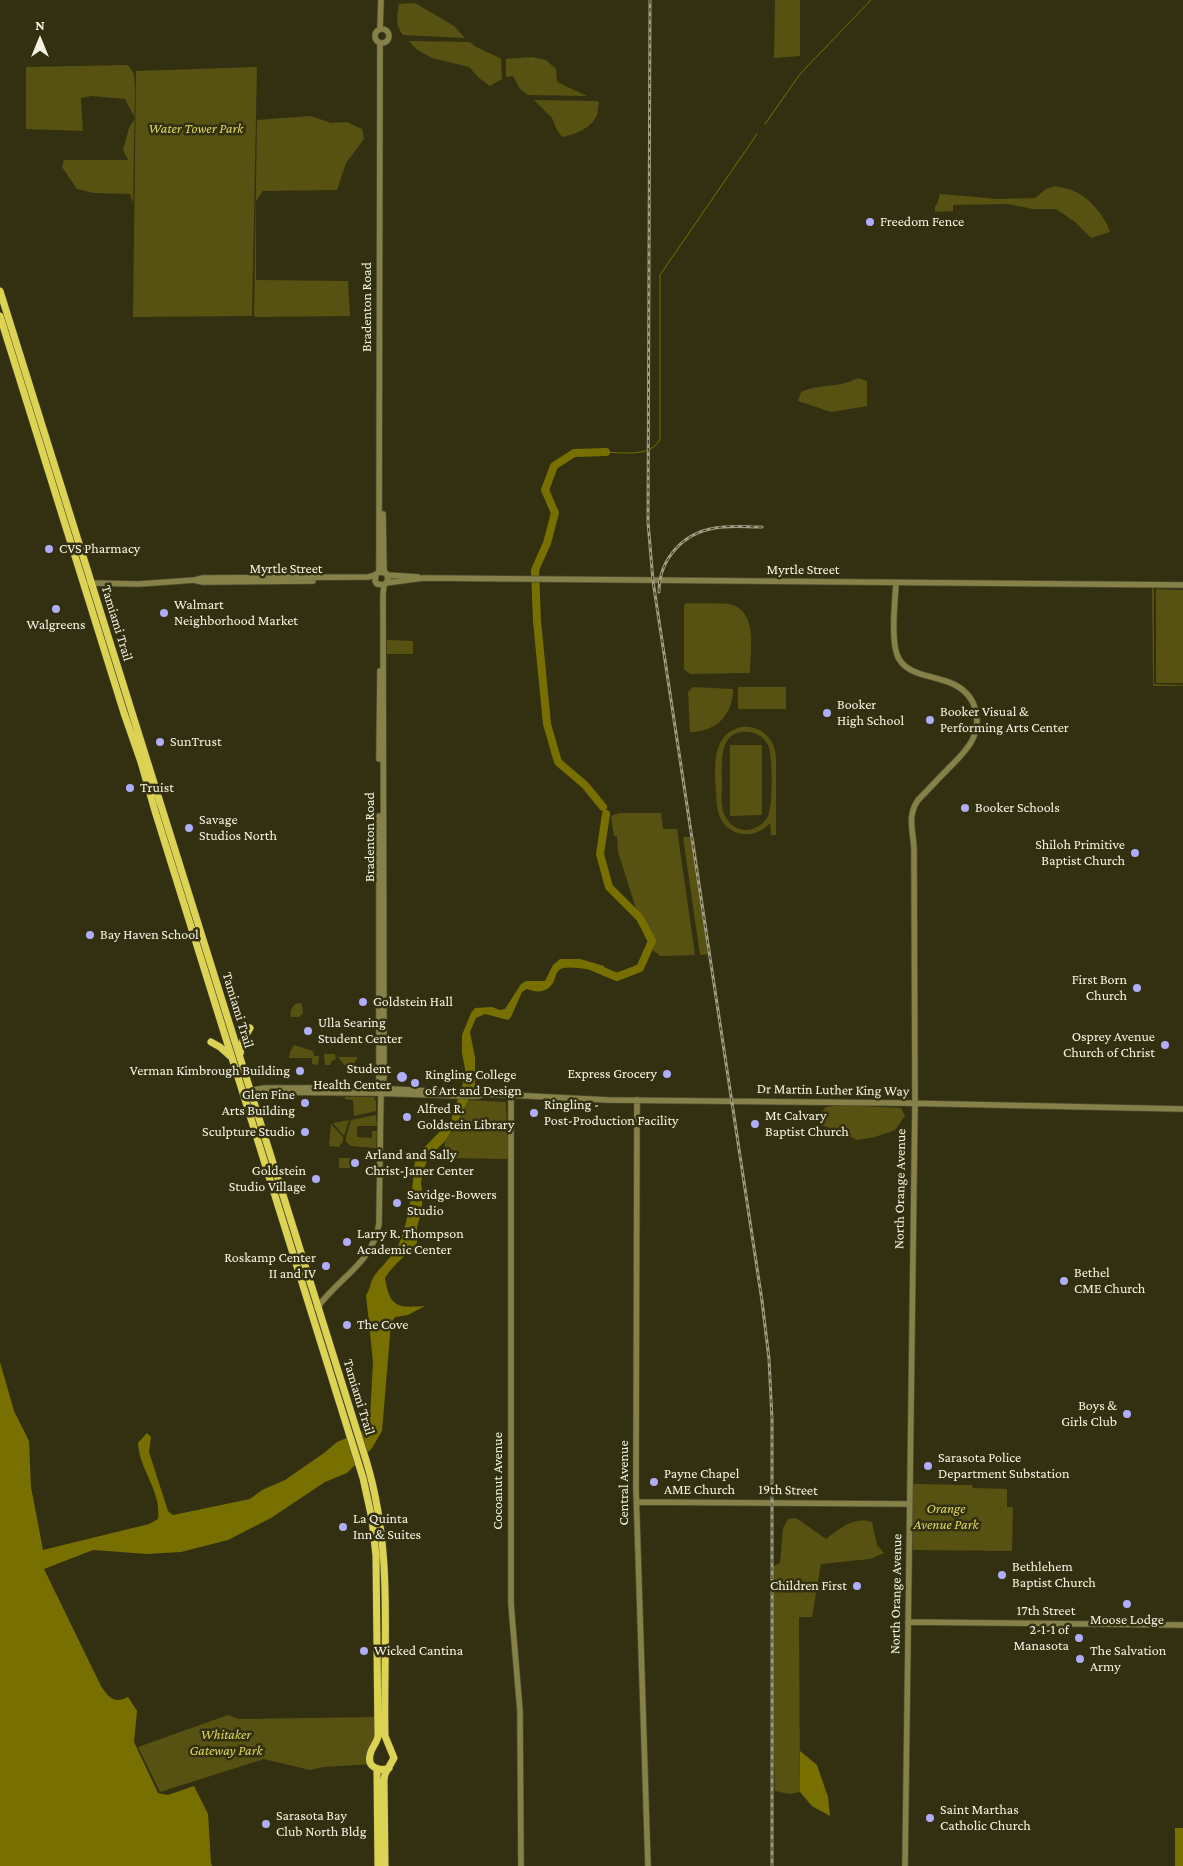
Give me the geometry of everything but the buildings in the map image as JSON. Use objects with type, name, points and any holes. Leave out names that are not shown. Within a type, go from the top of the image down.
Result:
[{"type":"main road","name":"Tamiami Trail","points":[[0,291],[92,583],[263,1144],[313,1317],[353,1431]]},
{"type":"main road","name":"Tamiami Trail","points":[[0,316],[155,811],[236,1057]]},
{"type":"main road","points":[[211,1042],[236,1057],[250,1028]]},
{"type":"main road","name":"Tamiami Trail","points":[[246,1091],[254,1129],[271,1158],[318,1307],[362,1462],[377,1501],[382,1533],[385,1598],[386,1736],[389,1747],[394,1754],[392,1766],[388,1768],[384,1780],[385,1866]]},
{"type":"main road","name":"Tamiami Trail","points":[[362,1462],[376,1556],[378,1736],[370,1759],[377,1769],[378,1866]]},
{"type":"main road","points":[[376,1556],[381,1564],[381,1586],[385,1598]]},
{"type":"main road","points":[[377,1614],[381,1622],[381,1638],[385,1659]]},
{"type":"main road","points":[[378,1692],[382,1697],[382,1714],[385,1718]]},
{"type":"main road","points":[[374,1748],[381,1745],[389,1747]]},
{"type":"main road","points":[[377,1769],[388,1768]]},
{"type":"street","points":[[382,29],[388,32],[389,37],[387,41],[382,43],[376,40],[375,35],[382,29],[383,0]]},
{"type":"street","name":"Bradenton Road","points":[[381,573],[382,43]]},
{"type":"street","name":"Bradenton Road","points":[[381,573],[374,578],[382,584]]},
{"type":"street","name":"Bradenton Road","points":[[313,1317],[327,1296],[362,1262],[371,1249],[380,1220],[381,1091],[379,1079],[378,988],[382,584],[388,578],[381,573]]},
{"type":"street","name":"Myrtle Street","points":[[84,583],[139,584],[203,578],[368,577],[381,573],[423,578],[529,580],[1183,585]]},
{"type":"street","name":"Myrtle Street","points":[[195,580],[203,582],[364,580],[382,584],[423,578]]},
{"type":"street","name":"North Orange Avenue","points":[[896,583],[894,642],[898,657],[905,666],[914,672],[952,683],[961,688],[969,696],[977,716],[977,726],[970,746],[918,800],[910,816],[914,848],[915,1103],[905,1866]]},
{"type":"street","name":"Dr Martin Luther King Way","points":[[246,1091],[265,1088],[638,1100],[915,1103],[1183,1109]]},
{"type":"street","name":"Cocoanut Avenue","points":[[511,1096],[511,1604],[520,1712],[521,1866]]},
{"type":"street","name":"Central Avenue","points":[[638,1100],[637,1502],[648,1866]]},
{"type":"street","points":[[321,1319],[327,1296]]},
{"type":"street","name":"19th Street","points":[[637,1502],[910,1504]]},
{"type":"street","name":"17th Street","points":[[908,1622],[1183,1625]]},
{"type":"green space","points":[[775,0],[800,0],[800,56],[774,58]]},
{"type":"green space","points":[[415,3],[454,26],[465,38],[403,35],[398,24],[399,4]]},
{"type":"green space","points":[[409,41],[470,42],[501,59],[502,79],[490,86],[469,67],[432,58],[416,49]]},
{"type":"green space","points":[[532,57],[546,60],[556,69],[557,82],[587,96],[528,95],[520,89],[513,76],[506,77],[506,59]]},
{"type":"green space","points":[[128,65],[134,74],[135,117],[125,99],[92,96],[81,98],[83,131],[26,129],[26,67]]},
{"type":"green space","name":"Water Tower Park","points":[[257,67],[252,316],[133,317],[136,71]]},
{"type":"green space","points":[[534,100],[599,102],[597,115],[591,124],[577,133],[562,137],[552,118]]},
{"type":"green space","points":[[311,116],[331,123],[347,122],[362,129],[364,139],[346,163],[337,190],[263,191],[256,201],[256,280],[348,281],[350,316],[255,317],[254,315],[257,120]]},
{"type":"green space","points":[[134,119],[133,203],[130,194],[94,193],[77,189],[62,167],[64,160],[128,160],[123,150],[129,128]]},
{"type":"green space","points":[[1055,186],[1075,192],[1088,200],[1102,215],[1110,232],[1091,238],[1075,222],[1056,209],[1033,209],[1008,204],[953,205],[953,211],[935,212],[940,194],[998,199],[1035,198],[1046,189]]},
{"type":"green space","points":[[858,378],[867,381],[867,406],[831,412],[798,401],[801,392],[808,389],[843,384]]},
{"type":"green space","points":[[1152,588],[1154,588],[1154,684],[1183,686],[1153,686]]},
{"type":"green space","points":[[1156,589],[1183,590],[1183,683],[1156,683]]},
{"type":"green space","points":[[686,603],[729,604],[741,610],[746,616],[751,634],[750,673],[690,674],[684,669],[684,605]]},
{"type":"green space","points":[[387,640],[413,641],[413,654],[387,654]]},
{"type":"green space","points":[[693,687],[733,689],[730,707],[721,720],[708,729],[690,732],[688,692]]},
{"type":"green space","points":[[738,687],[786,687],[786,709],[738,709]]},
{"type":"green space","points":[[741,727],[760,730],[769,738],[775,749],[776,835],[771,835],[770,823],[754,833],[737,833],[723,823],[719,815],[715,771],[716,759],[718,748],[730,732]],"holes":[[[740,732],[750,732],[760,736],[768,745],[772,769],[772,792],[770,810],[764,822],[753,829],[743,830],[731,824],[723,812],[722,756],[727,741],[732,736]]]},
{"type":"green space","points":[[730,745],[762,745],[762,815],[730,816]]},
{"type":"green space","points":[[619,813],[661,813],[663,829],[677,829],[695,955],[660,956],[653,950],[645,937],[618,852],[617,836],[614,836],[611,816]]},
{"type":"green space","points":[[683,837],[694,837],[711,954],[700,955]]},
{"type":"green space","points":[[299,1003],[302,1004],[303,1013],[299,1017],[291,1017],[292,1008]]},
{"type":"green space","points":[[294,1045],[313,1051],[314,1056],[319,1056],[318,1065],[312,1064],[312,1058],[289,1058]]},
{"type":"green space","points":[[325,1054],[335,1054],[336,1059],[330,1065],[325,1065]]},
{"type":"green space","points":[[338,1057],[357,1057],[357,1060],[355,1060],[355,1063],[350,1063],[350,1065],[344,1065]]},
{"type":"green space","points":[[345,1097],[374,1097],[376,1111],[354,1116],[353,1100],[345,1099]]},
{"type":"green space","points":[[465,1100],[506,1102],[511,1159],[444,1158],[445,1141],[458,1120]]},
{"type":"green space","points":[[840,1105],[901,1108],[905,1116],[895,1130],[875,1137],[857,1140],[821,1125],[819,1115],[826,1107]]},
{"type":"green space","points":[[376,1115],[377,1126],[357,1126],[357,1137],[372,1138],[372,1131],[377,1131],[376,1148],[351,1146],[346,1142],[351,1120]]},
{"type":"green space","points":[[349,1120],[344,1136],[333,1123]]},
{"type":"green space","points":[[331,1124],[343,1137],[339,1147],[329,1146]]},
{"type":"green space","points":[[339,1158],[350,1158],[350,1168],[339,1168]]},
{"type":"green space","name":"Orange Avenue Park","points":[[913,1484],[972,1485],[973,1488],[1007,1489],[1007,1507],[1013,1507],[1012,1551],[911,1550]]},
{"type":"green space","points":[[796,1518],[826,1539],[842,1527],[853,1522],[872,1522],[877,1545],[884,1553],[870,1559],[821,1564],[812,1617],[799,1617],[800,1792],[790,1794],[775,1791],[772,1567],[780,1563],[783,1528],[788,1519]]},
{"type":"green space","name":"Whitaker Gateway Park","points":[[228,1715],[239,1719],[375,1717],[374,1764],[323,1767],[310,1770],[264,1759],[160,1792],[138,1747]]},
{"type":"shaded area","points":[[560,959],[580,959],[604,966],[602,973],[580,968],[562,968],[557,973],[552,985],[546,990],[535,991],[527,989],[522,992],[508,1020],[485,1014],[476,1018],[470,1032],[475,1058],[475,1086],[458,1120],[445,1141],[428,1158],[423,1171],[421,1183],[423,1196],[417,1227],[417,1243],[385,1278],[389,1295],[396,1304],[407,1307],[425,1306],[408,1315],[395,1317],[391,1323],[382,1431],[372,1448],[347,1473],[325,1482],[271,1518],[228,1540],[181,1552],[147,1554],[93,1550],[44,1569],[101,1686],[112,1699],[119,1700],[128,1697],[137,1711],[134,1742],[158,1793],[168,1795],[194,1786],[208,1814],[212,1866],[0,1866],[0,1362],[14,1411],[29,1441],[31,1487],[43,1550],[149,1524],[158,1519],[157,1499],[139,1453],[138,1443],[147,1433],[151,1437],[149,1452],[168,1511],[173,1515],[250,1499],[262,1490],[285,1480],[337,1442],[361,1432],[367,1427],[370,1418],[373,1362],[366,1295],[373,1278],[390,1258],[400,1242],[412,1192],[415,1157],[451,1120],[466,1074],[462,1053],[462,1035],[471,1013],[475,1008],[492,1007],[500,1010],[505,1009],[521,984],[526,981],[545,981],[553,965]]},
{"type":"shaded area","points":[[800,1751],[817,1765],[828,1797],[830,1816],[812,1806],[800,1792]]},
{"type":"shaded area","points":[[1175,1828],[1183,1828],[1183,1866],[1175,1866]]},
{"type":"waterway","points":[[765,124],[800,74],[871,0]]},
{"type":"waterway","points":[[606,452],[636,453],[651,449],[660,439],[660,275],[757,134]]},
{"type":"waterway","points":[[603,807],[585,785],[558,762],[547,724],[537,621],[535,570],[547,543],[555,513],[545,490],[554,466],[574,453],[606,452]]},
{"type":"waterway","points":[[593,967],[617,977],[640,968],[652,941],[640,918],[609,887],[600,854],[606,814]]},
{"type":"railway","points":[[650,0],[648,522],[653,581],[762,1301],[769,1359],[772,1419],[772,1866]]},
{"type":"railway","points":[[659,592],[660,580],[668,559],[683,542],[693,535],[721,527],[762,527]]},
{"type":"place","name":"Freedom Fence","points":[[870,222]]},
{"type":"place","name":"CVS Pharmacy","points":[[49,549]]},
{"type":"place","name":"Walgreens","points":[[56,609]]},
{"type":"place","name":"Walmart Neighborhood Market","points":[[164,613]]},
{"type":"place","name":"Booker High School","points":[[827,713]]},
{"type":"place","name":"Booker Visual & Performing Arts Center","points":[[930,720]]},
{"type":"place","name":"SunTrust","points":[[160,742]]},
{"type":"place","name":"Truist","points":[[130,788]]},
{"type":"place","name":"Booker Schools","points":[[965,808]]},
{"type":"place","name":"Savage Studios North","points":[[189,828]]},
{"type":"place","name":"Shiloh Primitive Baptist Church","points":[[1135,853]]},
{"type":"place","name":"Bay Haven School","points":[[90,935]]},
{"type":"place","name":"First Born Church","points":[[1137,988]]},
{"type":"place","name":"Goldstein Hall","points":[[363,1002]]},
{"type":"place","name":"Ulla Searing Student Center","points":[[308,1031]]},
{"type":"place","name":"Osprey Avenue Church of Christ","points":[[1165,1045]]},
{"type":"place","name":"Verman Kimbrough Building","points":[[300,1071]]},
{"type":"place","name":"Express Grocery","points":[[667,1074]]},
{"type":"place","name":"Student Health Center","points":[[402,1077]]},
{"type":"place","name":"Ringling College of Art and Design","points":[[415,1083]]},
{"type":"place","name":"Glen Fine Arts Building","points":[[305,1103]]},
{"type":"place","name":"Ringling - Post-Production Facility","points":[[534,1113]]},
{"type":"place","name":"Alfred R. Goldstein Library","points":[[407,1117]]},
{"type":"place","name":"Mt Calvary Baptist Church","points":[[755,1124]]},
{"type":"place","name":"Sculpture Studio","points":[[305,1132]]},
{"type":"place","name":"Arland and Sally Christ-Janer Center","points":[[355,1163]]},
{"type":"place","name":"Goldstein Studio Village","points":[[316,1179]]},
{"type":"place","name":"Savidge-Bowers Studio","points":[[397,1203]]},
{"type":"place","name":"Larry R. Thompson Academic Center","points":[[347,1242]]},
{"type":"place","name":"Roskamp Center II and IV","points":[[326,1266]]},
{"type":"place","name":"Bethel CME Church","points":[[1064,1281]]},
{"type":"place","name":"The Cove","points":[[347,1325]]},
{"type":"place","name":"Boys & Girls Club","points":[[1127,1414]]},
{"type":"place","name":"Sarasota Police Department Substation","points":[[928,1466]]},
{"type":"place","name":"Payne Chapel AME Church","points":[[654,1482]]},
{"type":"place","name":"La Quinta Inn & Suites","points":[[343,1527]]},
{"type":"place","name":"Bethlehem Baptist Church","points":[[1002,1575]]},
{"type":"place","name":"Children First","points":[[857,1586]]},
{"type":"place","name":"Moose Lodge","points":[[1127,1604]]},
{"type":"place","name":"2-1-1 of Manasota","points":[[1079,1638]]},
{"type":"place","name":"Wicked Cantina","points":[[364,1651]]},
{"type":"place","name":"The Salvation Army","points":[[1080,1659]]},
{"type":"place","name":"Saint Marthas Catholic Church","points":[[930,1818]]},
{"type":"place","name":"Sarasota Bay Club North Bldg","points":[[266,1824]]}]
